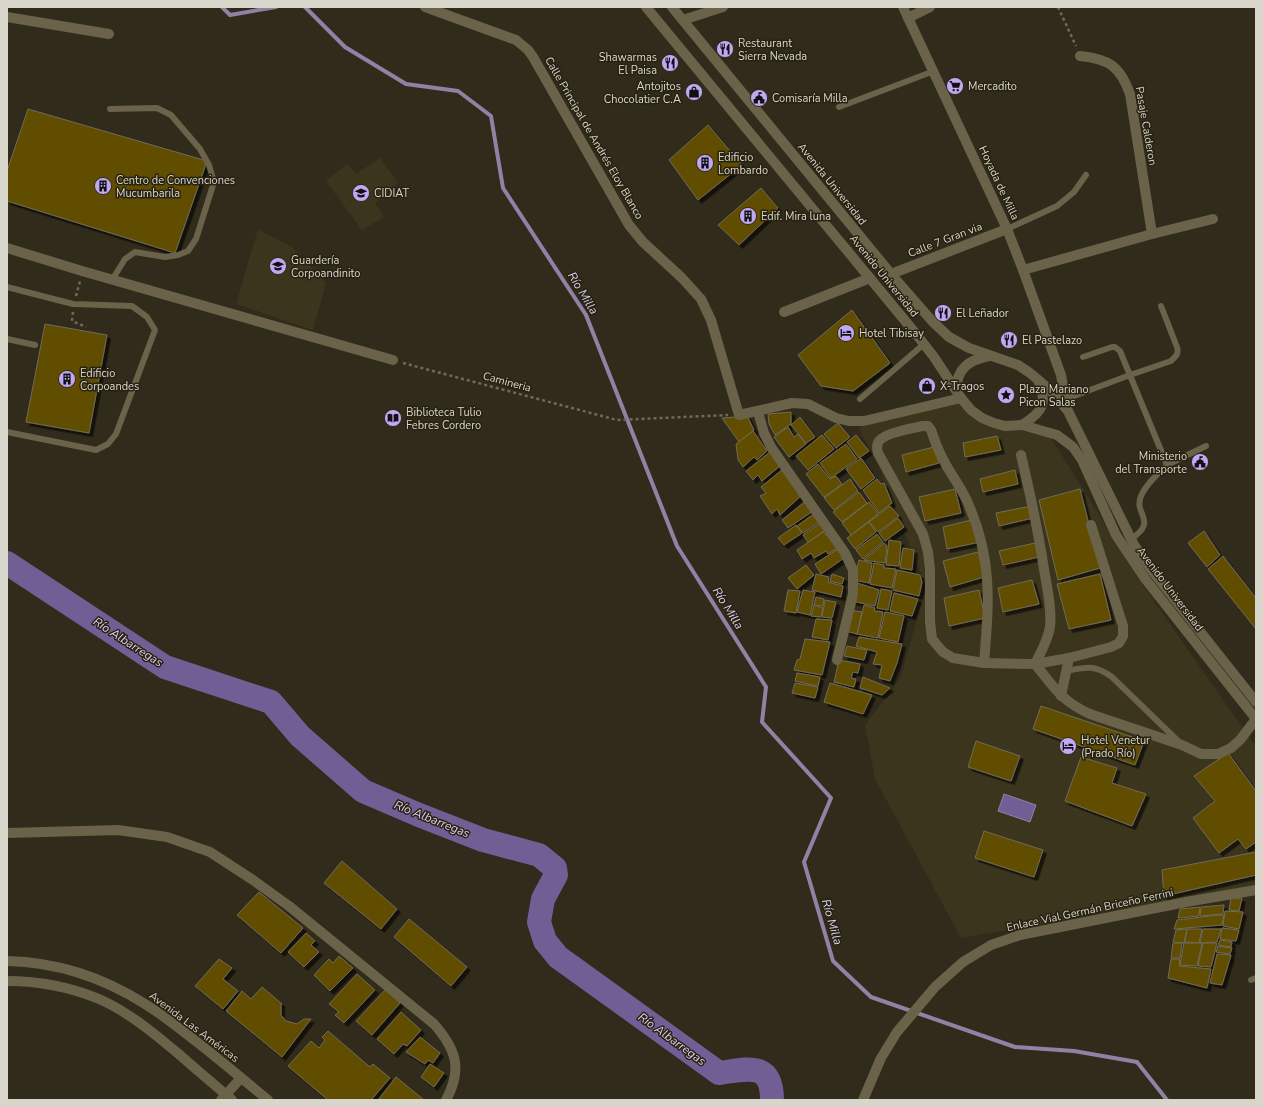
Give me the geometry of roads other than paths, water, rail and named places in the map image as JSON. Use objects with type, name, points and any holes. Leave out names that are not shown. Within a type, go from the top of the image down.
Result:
[{"type":"street","name":"Calle Principal de Andrés Eloy Blanco","points":[[425,7],[516,40],[528,50],[629,225],[643,242],[682,278],[701,299],[711,320],[739,415],[758,412]]},
{"type":"street","name":"Avenido Universidad","points":[[646,7],[924,344],[971,410],[982,418],[994,423],[1006,426],[1022,425],[1057,435],[1073,447],[1082,460],[1116,535],[1146,580],[1256,719]]},
{"type":"street","name":"Avenida Universidad","points":[[672,7],[891,274],[932,321],[949,337],[969,348],[991,356]]},
{"type":"street","points":[[683,20],[723,7]]},
{"type":"street","name":"Hoyada de Milla","points":[[903,7],[1007,229],[1060,376],[1068,411]]},
{"type":"street","points":[[908,18],[930,7]]},
{"type":"street","points":[[7,17],[109,34]]},
{"type":"street","name":"Pasaje Calderon","points":[[1080,56],[1096,58],[1108,63],[1117,70],[1125,80],[1130,94],[1152,234]]},
{"type":"street","points":[[1023,270],[1152,234],[1213,219]]},
{"type":"street","name":"Calle 7 Gran via","points":[[891,274],[1007,229]]},
{"type":"street","points":[[7,249],[393,360]]},
{"type":"street","points":[[784,312],[870,278]]},
{"type":"street","name":"Avenido Universidad","points":[[991,356],[1018,365],[1037,379],[1057,397],[1068,411],[1131,539],[1153,572],[1256,702]]},
{"type":"street","points":[[837,660],[853,594],[853,570],[845,553],[771,447],[764,434],[758,412],[792,404],[808,404],[836,418],[849,421],[864,421],[959,394],[957,380],[962,371],[976,358],[991,356]]},
{"type":"street","points":[[1022,425],[1032,419],[1040,410],[1044,399],[1037,379]]},
{"type":"street","points":[[984,663],[988,591],[987,567],[983,544],[967,499],[944,461],[928,426],[885,436],[879,441],[877,446],[878,453],[923,534],[928,552],[930,569],[930,620],[932,639],[943,652],[953,658],[984,663],[1035,664],[1069,658],[1111,647],[1119,642],[1123,636],[1123,626],[1091,525]]},
{"type":"street","points":[[1021,455],[1038,527],[1050,612],[1050,626],[1047,640],[1035,664]]},
{"type":"street","points":[[1061,696],[1069,658]]},
{"type":"street","points":[[1035,664],[1061,696],[1077,708],[1090,714],[1182,745],[1201,754],[1218,754],[1231,748],[1256,719]]},
{"type":"street","points":[[7,832],[118,830],[167,837],[210,852],[289,906],[434,1024],[445,1038],[454,1055],[457,1070],[453,1088],[446,1100]]},
{"type":"street","name":"Enlace Vial Germán Briceño Ferrini","points":[[863,1100],[881,1058],[897,1032],[935,987],[963,962],[991,945],[1020,935],[1186,902],[1256,890]]},
{"type":"street","name":"Avenida Las Américas","points":[[7,961],[38,963],[70,970],[119,989],[146,1004],[180,1028],[268,1100]]},
{"type":"street","points":[[7,981],[21,981],[53,985],[75,990],[100,999],[123,1012],[154,1034],[226,1098],[241,1078]]},
{"type":"lane","points":[[839,107],[934,71]]},
{"type":"lane","points":[[110,109],[157,108],[171,115],[200,149],[209,165],[214,182],[196,239],[188,251],[178,255],[165,256],[135,252],[125,259],[112,280]]},
{"type":"lane","points":[[1007,229],[1058,206],[1074,192],[1086,175]]},
{"type":"lane","points":[[7,287],[73,304],[132,306],[147,317],[155,330],[116,434],[108,444],[96,450],[7,432]]},
{"type":"lane","points":[[1066,399],[1171,361],[1178,352],[1161,306]]},
{"type":"lane","points":[[7,339],[35,345]]},
{"type":"lane","points":[[860,399],[924,344]]},
{"type":"lane","points":[[1083,357],[1115,347],[1120,351],[1167,465]]},
{"type":"lane","points":[[1131,539],[1139,534],[1144,525],[1144,519],[1140,506],[1140,497],[1148,485],[1167,465],[1206,446]]},
{"type":"lane","points":[[1066,671],[1087,667],[1103,671],[1112,677],[1182,745]]},
{"type":"waterway","name":"Río Milla","points":[[222,7],[230,15],[276,7]]},
{"type":"waterway","name":"Río Milla","points":[[305,7],[345,47],[406,84],[458,91],[491,116],[503,188],[586,315],[677,546],[766,687],[762,722],[831,798],[804,862],[833,961],[871,997],[1015,1047],[1074,1051],[1137,1062],[1167,1100]]},
{"type":"waterway","name":"Río Albarregas","points":[[7,563],[165,667],[271,702],[300,736],[363,791],[483,840],[539,855],[555,868],[556,875],[543,899],[539,922],[545,941],[558,957],[719,1073],[740,1070],[756,1070],[763,1073],[768,1079],[771,1087],[772,1100]]},
{"type":"place","name":"Restaurant Sierra Nevada","points":[[725,49]]},
{"type":"place","name":"Shawarmas El Paisa","points":[[670,63]]},
{"type":"place","name":"Mercadito","points":[[955,86]]},
{"type":"place","name":"Antojitos Chocolatier C.A","points":[[694,92]]},
{"type":"place","name":"Comisaría Milla","points":[[759,98]]},
{"type":"place","name":"Edificio Lombardo","points":[[705,163]]},
{"type":"place","name":"Centro de Convenciones Mucumbarila","points":[[103,186]]},
{"type":"place","name":"CIDIAT","points":[[361,193]]},
{"type":"place","name":"Edif. Mira luna","points":[[748,216]]},
{"type":"place","name":"Guardería Corpoandinito","points":[[278,266]]},
{"type":"place","name":"El Leñador","points":[[943,313]]},
{"type":"place","name":"Hotel Tibisay","points":[[846,333]]},
{"type":"place","name":"El Pastelazo","points":[[1009,340]]},
{"type":"place","name":"Edificio Corpoandes","points":[[67,379]]},
{"type":"place","name":"X-Tragos","points":[[927,386]]},
{"type":"place","name":"Plaza Mariano Picon Salas","points":[[1006,395]]},
{"type":"place","name":"Biblioteca Tulio Febres Cordero","points":[[393,418]]},
{"type":"place","name":"Ministerio del Transporte","points":[[1200,462]]},
{"type":"place","name":"Hotel Venetur (Prado Río)","points":[[1068,746]]}]
